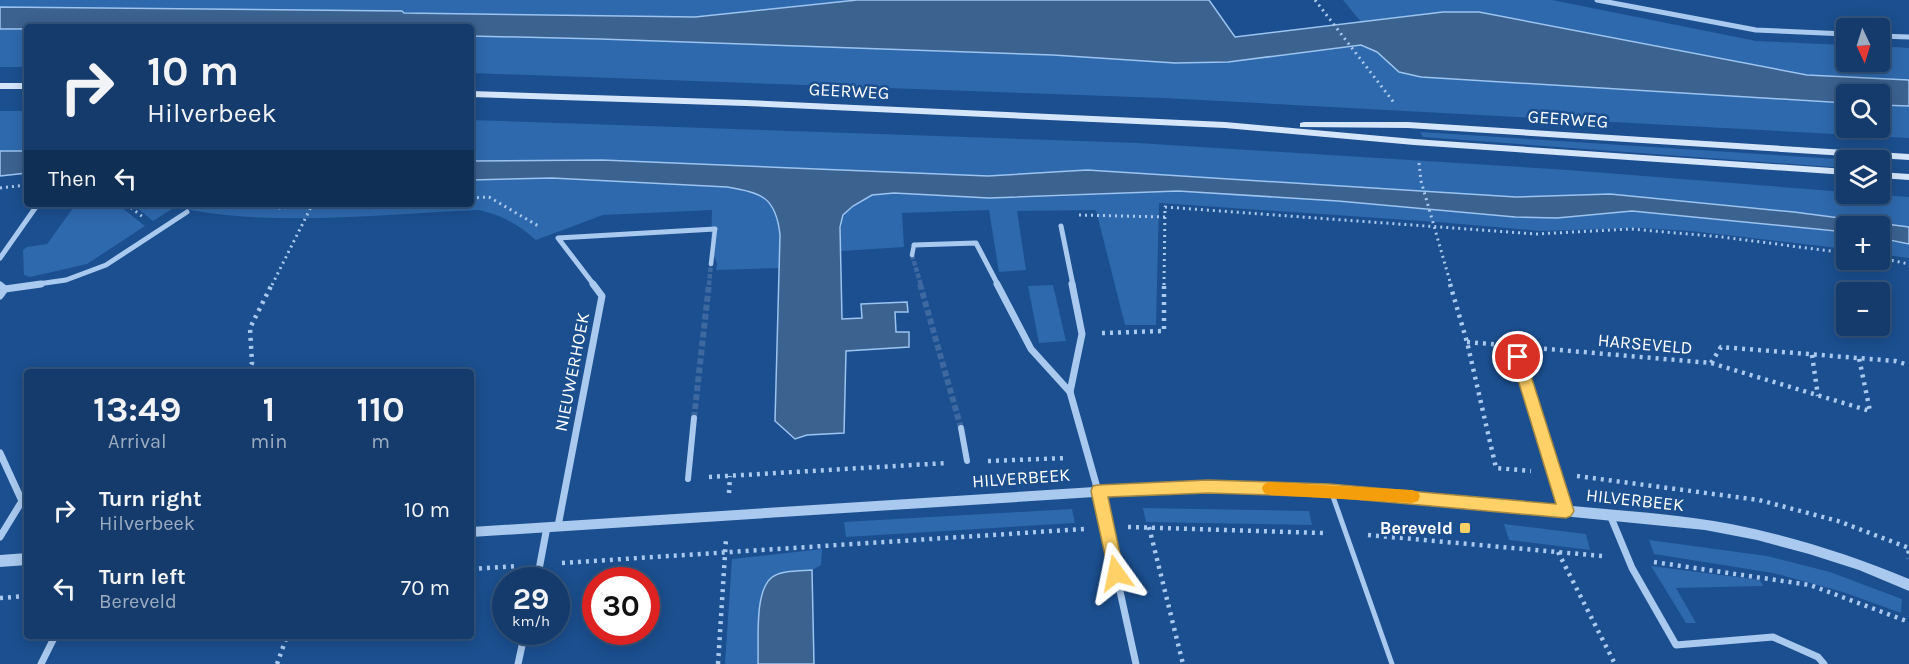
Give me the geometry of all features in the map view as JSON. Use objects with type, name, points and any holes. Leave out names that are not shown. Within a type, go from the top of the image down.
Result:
[{"type":"main road","points":[[0,86],[24,86]]},
{"type":"main road","name":"GEERWEG","points":[[474,94],[746,103],[1225,125],[1414,142],[1836,171]]},
{"type":"main road","name":"GEERWEG","points":[[1225,125],[1408,125],[1909,157]]},
{"type":"main road","points":[[1890,176],[1909,177]]},
{"type":"street","points":[[1597,0],[1755,30],[1836,34]]},
{"type":"street","points":[[1890,36],[1909,37]]},
{"type":"street","points":[[0,258],[36,207]]},
{"type":"street","points":[[0,296],[2,287],[66,280],[106,265],[187,212]]},
{"type":"street","points":[[1061,226],[1082,334],[1070,392]]},
{"type":"street","points":[[558,238],[715,229],[711,264]]},
{"type":"street","name":"NIEUWERHOEK","points":[[540,567],[553,526],[602,296],[558,238]]},
{"type":"street","points":[[912,255],[914,245],[976,243],[1031,349],[1070,392],[1098,491],[1136,664]]},
{"type":"street","points":[[1518,357],[1566,511]]},
{"type":"street","points":[[688,478],[694,418]]},
{"type":"street","points":[[962,428],[967,461]]},
{"type":"street","points":[[0,453],[22,501],[0,537]]},
{"type":"street","name":"HILVERBEEK","points":[[474,532],[1098,491],[1208,486],[1330,490],[1707,525],[1787,543],[1871,568],[1908,584]]},
{"type":"street","points":[[1610,515],[1628,559],[1676,645],[1773,637],[1818,657],[1824,664]]},
{"type":"street","points":[[0,561],[24,559]]},
{"type":"street","points":[[41,664],[54,639]]},
{"type":"street","points":[[518,664],[522,645]]},
{"type":"lane","points":[[1330,490],[1392,664]]},
{"type":"path","points":[[1315,0],[1360,56]]},
{"type":"path","points":[[474,569],[1106,528],[1149,527],[1346,533],[1695,566],[1810,585],[1907,621],[1909,548],[1838,521],[1759,501],[1554,473],[1496,468],[1467,342],[1421,181]]},
{"type":"path","points":[[0,188],[24,185]]},
{"type":"path","points":[[474,198],[489,197],[558,238]]},
{"type":"path","points":[[249,369],[252,363],[250,327],[311,207],[273,207]]},
{"type":"path","points":[[1082,334],[1164,331],[1165,207],[1536,234],[1631,229],[1722,237],[1836,252]]},
{"type":"path","points":[[1075,215],[1165,217]]},
{"type":"path","points":[[1890,260],[1909,264]]},
{"type":"path","points":[[1467,342],[1515,346],[1518,357]]},
{"type":"path","name":"HARSEVELD","points":[[1515,346],[1711,363],[1721,347],[1859,358],[1909,365]]},
{"type":"path","points":[[1812,355],[1818,396]]},
{"type":"path","points":[[1711,363],[1870,411],[1859,358]]},
{"type":"path","points":[[688,478],[967,461],[1089,457]]},
{"type":"path","points":[[717,664],[730,476]]},
{"type":"path","points":[[1149,527],[1183,664]]},
{"type":"path","points":[[1558,552],[1615,664]]},
{"type":"path","points":[[0,598],[24,596]]},
{"type":"path","points":[[277,664],[286,639]]},
{"type":"shaded area","points":[[0,0],[857,0],[695,17],[0,7]]},
{"type":"shaded area","points":[[857,0],[1209,0],[1235,37],[1443,12],[1479,12],[1807,75],[1909,80],[1909,106],[1890,105],[1890,84],[1836,84],[1836,102],[1421,77],[1399,72],[1377,52],[1361,45],[1228,62],[1175,63],[1053,55],[474,36],[474,24],[24,24],[24,29],[0,29],[0,7],[402,11],[404,13],[695,17]]},
{"type":"shaded area","points":[[1343,0],[1552,0],[1756,41],[1836,45],[1836,72],[1890,72],[1890,47],[1909,48],[1909,80],[1807,75],[1479,12],[1443,12],[1361,22]]},
{"type":"shaded area","points":[[0,29],[24,29],[24,67],[0,67]]},
{"type":"shaded area","points":[[474,36],[1053,55],[1175,63],[1228,62],[1361,45],[1378,52],[1399,72],[1421,77],[1836,102],[1836,134],[1163,98],[474,73]]},
{"type":"shaded area","points":[[1890,105],[1909,106],[1909,138],[1890,137]]},
{"type":"shaded area","points":[[0,111],[24,111],[24,151],[0,151]]},
{"type":"shaded area","points":[[474,120],[1138,143],[1568,170],[1836,191],[1836,204],[1890,204],[1890,195],[1909,197],[1909,227],[1890,225],[1890,216],[1836,217],[1610,194],[1516,197],[1087,170],[988,176],[602,160],[474,161]]},
{"type":"shaded area","points":[[1420,132],[1836,159],[1836,167],[1423,137]]},
{"type":"shaded area","points":[[0,151],[24,151],[24,173],[0,176]]},
{"type":"shaded area","points":[[602,160],[988,176],[1087,170],[1516,197],[1610,194],[1836,217],[1836,231],[1632,211],[1557,218],[1515,217],[1338,201],[1178,191],[989,198],[894,193],[872,195],[843,215],[840,227],[842,319],[862,318],[861,304],[907,302],[908,312],[895,312],[896,332],[909,332],[909,347],[846,351],[844,433],[807,435],[795,439],[775,421],[780,235],[775,212],[765,199],[749,192],[727,187],[552,178],[474,180],[474,161]]},
{"type":"shaded area","points":[[552,178],[727,187],[746,191],[769,203],[775,212],[779,222],[780,268],[716,270],[717,263],[711,250],[712,210],[603,215],[536,240],[510,221],[479,210],[288,218],[249,217],[175,207],[474,207],[474,180]]},
{"type":"shaded area","points":[[902,191],[991,198],[1178,191],[1338,201],[1515,217],[1557,218],[1632,211],[1836,231],[1836,248],[1691,231],[1640,228],[1540,231],[1159,203],[1156,325],[1125,325],[1096,210],[1017,211],[1026,270],[999,272],[989,210],[902,213],[904,247],[841,251],[842,223],[848,209],[862,199],[873,195]]},
{"type":"shaded area","points":[[74,207],[121,207],[145,226],[87,264],[30,277],[24,275],[23,250],[27,247],[47,244]]},
{"type":"shaded area","points":[[136,207],[175,207],[153,221]]},
{"type":"shaded area","points":[[1890,225],[1909,227],[1909,244],[1890,240]]},
{"type":"shaded area","points":[[1890,240],[1909,244],[1909,258],[1890,255]]},
{"type":"shaded area","points":[[1053,285],[1066,341],[1039,343],[1028,286]]},
{"type":"shaded area","points":[[1143,508],[1309,511],[1312,525],[1146,522]]},
{"type":"shaded area","points":[[1072,509],[1075,523],[846,537],[844,522]]},
{"type":"shaded area","points":[[1504,524],[1586,534],[1590,550],[1509,540]]},
{"type":"shaded area","points":[[1649,540],[1767,556],[1830,572],[1902,599],[1901,613],[1843,592],[1773,573],[1654,554]]},
{"type":"shaded area","points":[[822,549],[821,565],[812,570],[787,572],[761,594],[758,664],[725,664],[732,559]]},
{"type":"shaded area","points":[[1651,566],[1760,580],[1763,586],[1676,588],[1696,623],[1686,623]]},
{"type":"shaded area","points":[[812,570],[814,664],[758,664],[760,606],[766,585],[775,575],[791,571]]},
{"type":"tunnel","points":[[912,255],[921,285]]},
{"type":"tunnel","points":[[709,285],[711,264]]},
{"type":"tunnel","points":[[694,418],[709,284]]},
{"type":"tunnel","points":[[920,284],[961,428]]},
{"type":"slow traffic","points":[[1270,488],[1412,496]]},
{"type":"place","name":"Bereveld","points":[[1465,528]]},
{"type":"route","points":[[1116,573],[1098,491],[1208,486],[1330,490],[1566,511],[1518,357]]}]
